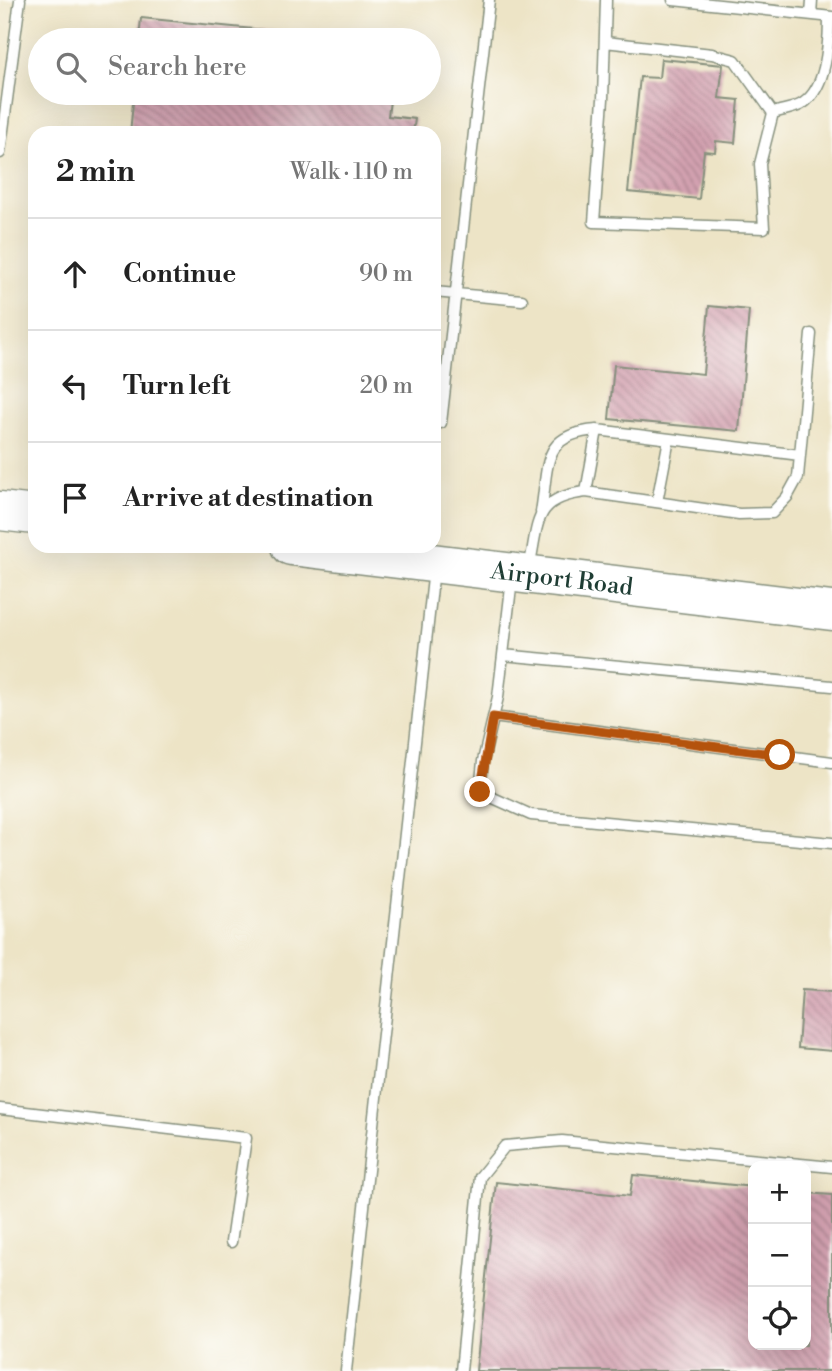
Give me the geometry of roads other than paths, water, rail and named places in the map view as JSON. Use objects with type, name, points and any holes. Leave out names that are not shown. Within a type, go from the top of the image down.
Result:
[{"type":"highway","points":[[0,511],[28,514]]},
{"type":"highway","name":"Airport Road","points":[[350,553],[832,611]]},
{"type":"lane","points":[[0,153],[20,0]]},
{"type":"lane","points":[[441,423],[489,0]]},
{"type":"lane","points":[[605,42],[712,54],[735,60],[773,113],[760,164],[764,228],[594,222],[606,0]]},
{"type":"lane","points":[[673,0],[739,4],[831,17],[826,66],[810,98],[800,106],[773,113]]},
{"type":"lane","points":[[811,15],[812,0]]},
{"type":"lane","points":[[441,293],[522,300]]},
{"type":"lane","points":[[541,512],[550,502],[567,494],[586,492],[739,514],[772,513],[787,497],[798,477],[811,334]]},
{"type":"lane","points":[[800,455],[597,430],[576,431],[559,440],[550,454],[541,512],[520,574],[503,655],[480,792],[531,815],[832,843]]},
{"type":"lane","points":[[586,492],[597,430]]},
{"type":"lane","points":[[657,502],[668,439]]},
{"type":"lane","points":[[346,1371],[435,563]]},
{"type":"lane","points":[[503,655],[832,686]]},
{"type":"lane","points":[[493,717],[832,762]]},
{"type":"lane","points":[[0,1109],[246,1139],[231,1242]]},
{"type":"lane","points":[[461,1371],[480,1177],[505,1146],[562,1141],[832,1167]]}]
